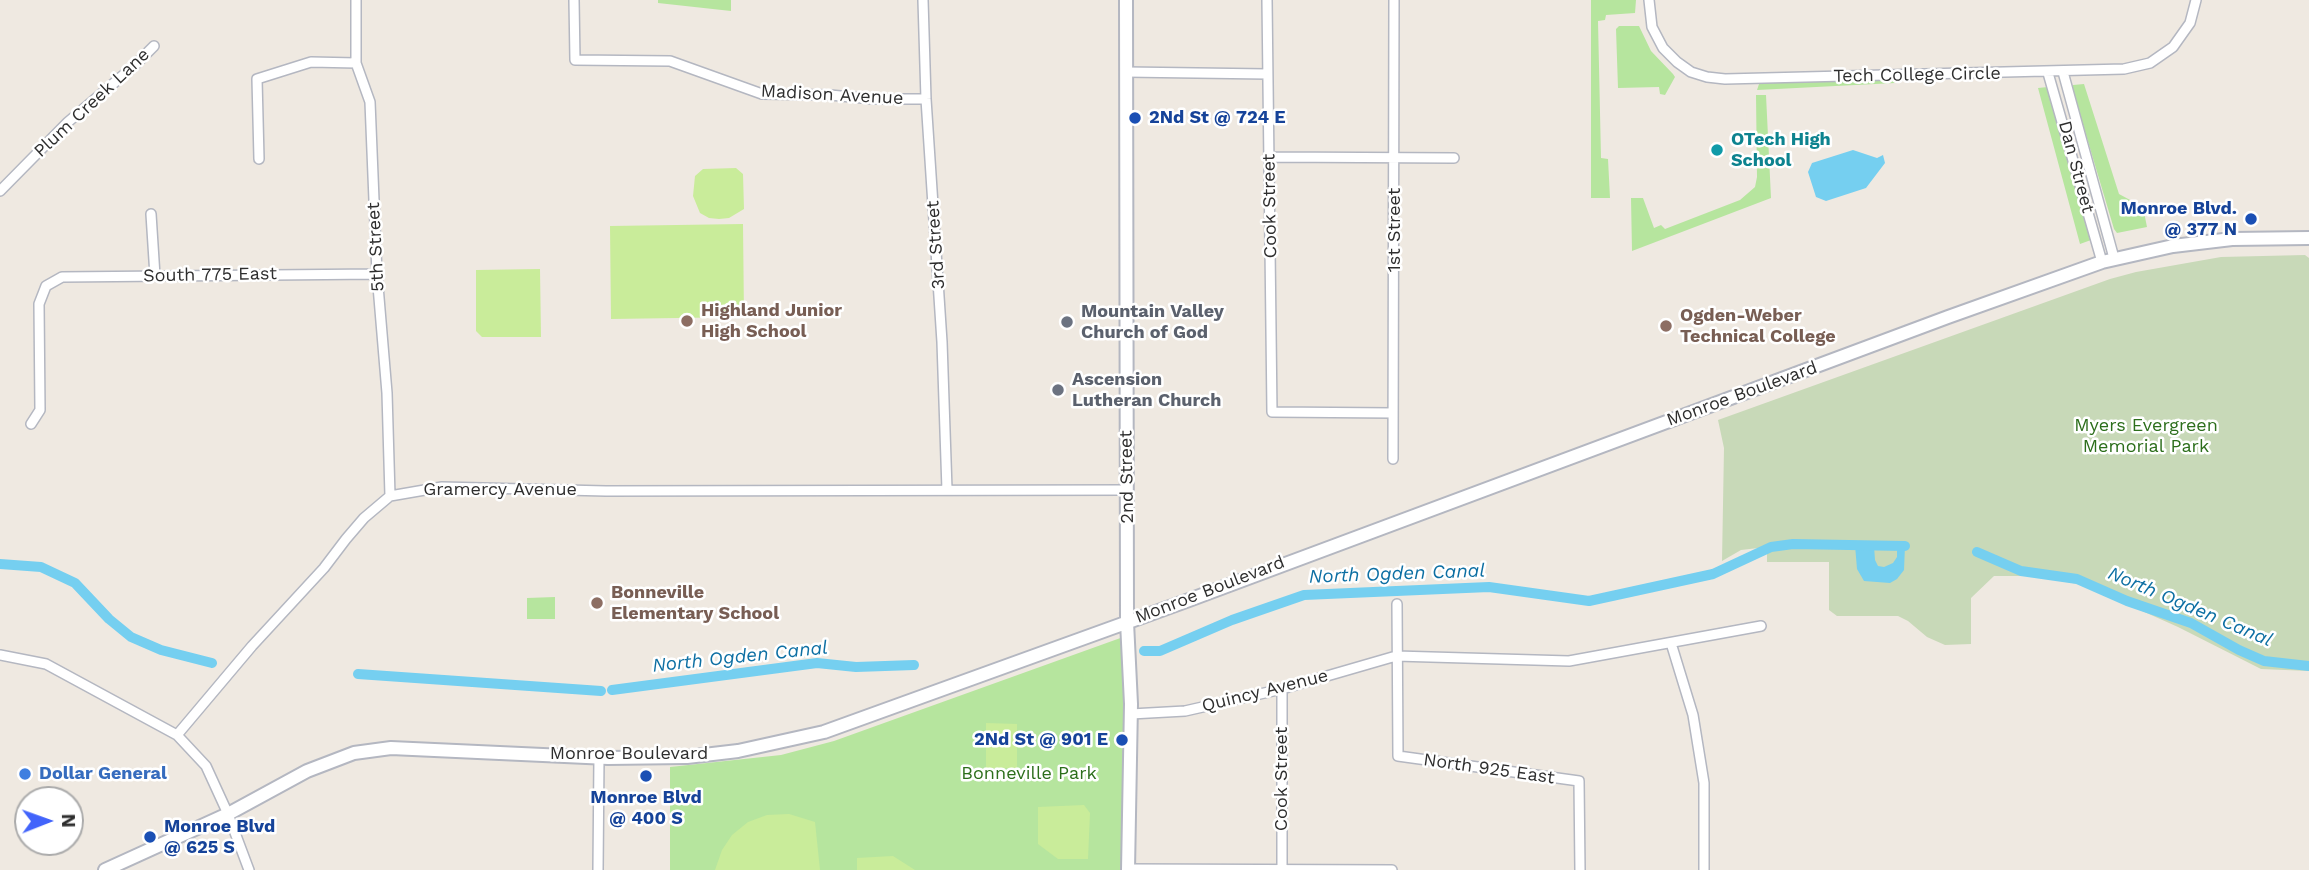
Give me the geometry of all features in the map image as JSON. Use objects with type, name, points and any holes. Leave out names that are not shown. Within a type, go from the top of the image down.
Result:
[{"type":"main road","name":"2nd Street","points":[[1126,0],[1127,622],[1131,714],[1128,869]]},
{"type":"main road","name":"Monroe Boulevard","points":[[106,870],[228,814],[317,767],[341,757],[372,750],[427,749],[599,757],[698,757],[778,744],[864,719],[2108,260],[2173,246],[2232,239],[2309,238]]},
{"type":"street","name":"5th Street","points":[[356,0],[356,62],[370,102],[377,274],[387,393],[390,496]]},
{"type":"street","name":"Madison Avenue","points":[[574,0],[575,60],[670,61],[762,94],[926,99]]},
{"type":"street","name":"3rd Street","points":[[923,0],[926,99],[942,342],[947,489]]},
{"type":"street","name":"Cook Street","points":[[1267,0],[1272,412],[1393,413]]},
{"type":"street","name":"1st Street","points":[[1393,459],[1394,0]]},
{"type":"street","name":"Tech College Circle","points":[[1649,0],[1652,27],[1663,48],[1686,69],[1707,77],[1725,79],[2049,73],[2124,69],[2158,59],[2173,47],[2186,32],[2196,0]]},
{"type":"street","name":"Plum Creek Lane","points":[[0,191],[68,121],[117,82],[154,46]]},
{"type":"street","points":[[258,159],[257,79],[311,62],[356,62]]},
{"type":"street","points":[[1126,72],[1267,74]]},
{"type":"street","name":"Dan Street","points":[[2063,72],[2108,260]]},
{"type":"street","name":"Dan Street","points":[[2049,73],[2108,260]]},
{"type":"street","points":[[1269,157],[1454,158]]},
{"type":"street","points":[[151,214],[155,276]]},
{"type":"street","name":"South 775 East","points":[[32,424],[40,410],[39,304],[46,286],[62,277],[377,274]]},
{"type":"street","name":"Gramercy Avenue","points":[[390,496],[442,487],[603,491],[1127,490]]},
{"type":"street","points":[[177,735],[252,646],[324,568],[345,539],[390,496]]},
{"type":"street","points":[[1396,656],[1397,604]]},
{"type":"street","name":"Quincy Avenue","points":[[1131,714],[1185,711],[1282,689],[1396,656],[1569,661],[1760,626]]},
{"type":"street","points":[[1671,643],[1693,715],[1704,783],[1704,870]]},
{"type":"street","points":[[0,655],[46,664],[177,735],[206,766],[250,870]]},
{"type":"street","name":"North 925 East","points":[[1396,656],[1398,756],[1579,781],[1580,870]]},
{"type":"street","name":"Cook Street","points":[[1282,689],[1282,870]]},
{"type":"street","points":[[598,870],[599,757]]},
{"type":"street","points":[[1128,869],[1392,870]]},
{"type":"green space","points":[[658,0],[731,0],[731,11],[658,3]]},
{"type":"green space","points":[[1591,0],[1636,0],[1635,13],[1606,15],[1605,20],[1598,21],[1601,158],[1608,159],[1610,198],[1591,198]]},
{"type":"green space","points":[[1619,26],[1639,26],[1651,51],[1675,77],[1665,95],[1660,94],[1659,87],[1618,88],[1616,29]]},
{"type":"green space","points":[[1893,79],[1895,83],[1757,90],[1760,81]]},
{"type":"green space","points":[[2084,84],[2119,194],[2143,207],[2147,227],[2117,233],[2114,229],[2073,91],[2073,85]]},
{"type":"green space","points":[[2048,87],[2091,240],[2080,244],[2038,88]]},
{"type":"green space","points":[[1756,95],[1766,95],[1771,198],[1632,251],[1631,198],[1643,198],[1654,228],[1661,225],[1665,229],[1740,200],[1755,187]]},
{"type":"green space","points":[[736,168],[743,174],[744,209],[729,218],[719,219],[700,213],[693,196],[695,176],[703,169]]},
{"type":"green space","points":[[743,224],[744,317],[611,319],[610,226]]},
{"type":"green space","name":"Myers Evergreen Memorial Park","points":[[2305,255],[2309,258],[2309,671],[2261,669],[2178,627],[2084,585],[2031,576],[1994,576],[1971,598],[1971,644],[1945,645],[1927,637],[1898,616],[1837,616],[1829,610],[1829,562],[1767,562],[1767,547],[1741,550],[1722,561],[1724,448],[1718,420],[2110,279],[2221,257]]},
{"type":"green space","points":[[540,269],[541,337],[482,337],[476,331],[476,270]]},
{"type":"green space","points":[[555,597],[555,619],[527,619],[527,598]]},
{"type":"green space","name":"Bonneville Park","points":[[1126,636],[1124,870],[670,870],[670,767],[781,755],[834,741]]},
{"type":"green space","points":[[986,723],[1017,724],[1017,768],[986,768]]},
{"type":"green space","points":[[1084,805],[1090,813],[1088,859],[1058,859],[1038,844],[1038,807]]},
{"type":"green space","points":[[789,814],[815,822],[820,870],[715,870],[722,850],[732,835],[748,822],[767,815]]},
{"type":"green space","points":[[893,856],[915,870],[857,870],[857,858]]},
{"type":"water","points":[[1853,150],[1877,158],[1883,155],[1885,163],[1866,188],[1826,201],[1816,197],[1808,172],[1812,163]]},
{"type":"water","points":[[1855,545],[1874,546],[1875,560],[1878,566],[1884,567],[1893,563],[1897,557],[1897,546],[1905,546],[1904,570],[1890,583],[1864,581],[1857,569]]},
{"type":"waterway","name":"North Ogden Canal","points":[[1144,651],[1160,651],[1232,620],[1304,595],[1489,587],[1589,601],[1713,574],[1771,547],[1793,544],[1905,546]]},
{"type":"waterway","name":"North Ogden Canal","points":[[1977,552],[2021,571],[2077,579],[2127,601],[2191,623],[2264,661],[2309,666]]},
{"type":"waterway","name":"North Ogden Canal","points":[[0,564],[41,567],[75,583],[109,619],[131,637],[161,650],[212,663]]},
{"type":"waterway","name":"North Ogden Canal","points":[[612,690],[817,663],[856,667],[914,665]]},
{"type":"waterway","name":"North Ogden Canal","points":[[358,674],[601,691]]},
{"type":"place","name":"2Nd St @ 724 E","points":[[1135,118]]},
{"type":"place","name":"OTech High School","points":[[1717,150]]},
{"type":"place","name":"Monroe Blvd. @ 377 N","points":[[2251,219]]},
{"type":"place","name":"Highland Junior High School","points":[[687,321]]},
{"type":"place","name":"Mountain Valley Church of God","points":[[1067,322]]},
{"type":"place","name":"Ogden-Weber Technical College","points":[[1666,326]]},
{"type":"place","name":"Ascension Lutheran Church","points":[[1058,390]]},
{"type":"place","name":"Bonneville Elementary School","points":[[597,603]]},
{"type":"place","name":"2Nd St @ 901 E","points":[[1122,740]]},
{"type":"place","name":"Dollar General","points":[[25,774]]},
{"type":"place","name":"Monroe Blvd @ 400 S","points":[[646,776]]},
{"type":"place","name":"Monroe Blvd @ 625 S","points":[[150,837]]}]
